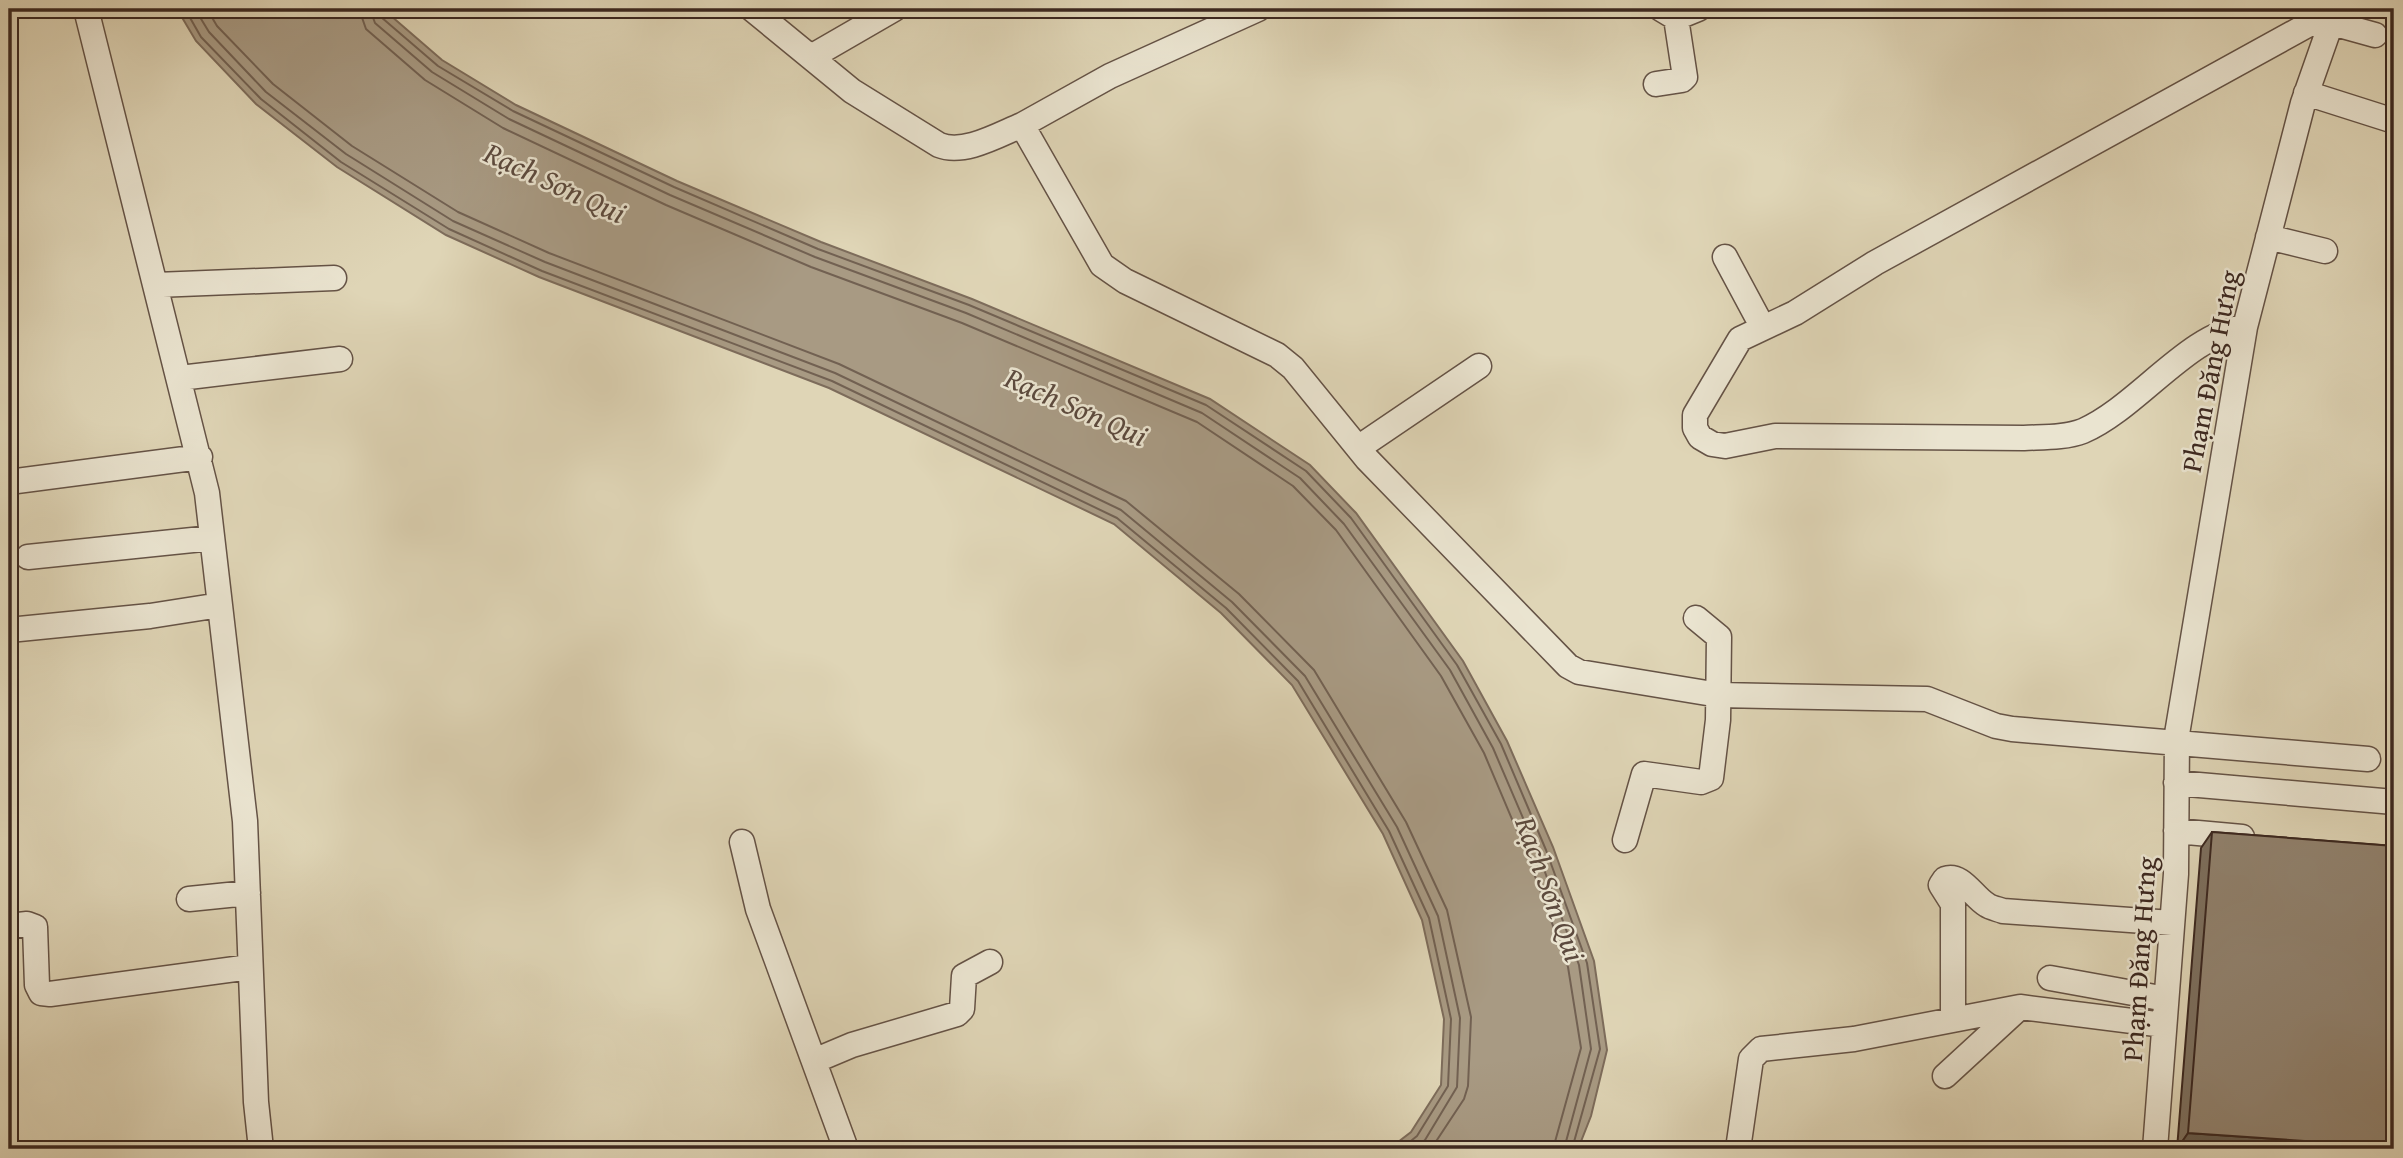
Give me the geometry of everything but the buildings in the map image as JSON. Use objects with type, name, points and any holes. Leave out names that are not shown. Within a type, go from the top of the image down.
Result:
[{"type":"street","points":[[86,9],[200,457],[246,821],[250,967],[261,1149]]},
{"type":"street","points":[[752,9],[852,90],[949,150],[1022,125],[1110,76],[1258,9]]},
{"type":"street","points":[[811,57],[894,9]]},
{"type":"street","points":[[1656,84],[1685,77],[1678,12]]},
{"type":"street","points":[[2245,327],[2225,329],[2204,340],[2157,380],[2081,432],[2024,438],[1775,436],[1725,446],[1712,444],[1700,437],[1695,428],[1695,415],[1732,350],[1741,339],[1762,326],[1794,313],[1875,263],[2313,22],[2334,16],[2375,34]]},
{"type":"street","name":"Phạm Đăng Hưng","points":[[2155,1149],[2172,923],[2176,831],[2175,762],[2245,327],[2306,93],[2334,16]]},
{"type":"street","points":[[2306,93],[2394,121]]},
{"type":"street","points":[[1022,125],[1102,265],[1112,274],[1277,355],[1293,368],[1358,448],[1568,666],[1592,676],[1719,706],[1927,699],[1996,726],[2394,802]]},
{"type":"street","points":[[2268,237],[2325,251]]},
{"type":"street","points":[[1725,257],[1762,326]]},
{"type":"street","points":[[156,285],[334,278]]},
{"type":"street","points":[[180,379],[340,359]]},
{"type":"street","points":[[1358,448],[1479,366]]},
{"type":"street","points":[[9,482],[200,457]]},
{"type":"street","points":[[28,557],[212,538]]},
{"type":"street","points":[[9,630],[150,616],[220,605]]},
{"type":"street","points":[[1625,839],[1644,774],[1701,782],[1711,778],[1719,706],[1719,636],[1696,618]]},
{"type":"street","points":[[2175,762],[2368,759]]},
{"type":"street","points":[[2176,831],[2272,839]]},
{"type":"street","points":[[742,842],[758,909],[846,1149]]},
{"type":"street","points":[[1953,1019],[1953,904],[1943,890],[1945,879],[1958,880],[1987,905],[2003,911],[2172,923]]},
{"type":"street","points":[[189,899],[248,893]]},
{"type":"street","points":[[9,926],[27,924],[35,927],[37,985],[41,993],[50,995],[250,967]]},
{"type":"street","points":[[814,1061],[852,1045],[957,1014],[962,1009],[964,976],[990,962]]},
{"type":"street","points":[[2050,978],[2166,999]]},
{"type":"street","points":[[1945,1076],[2020,1007]]},
{"type":"street","points":[[1738,1149],[1755,1053],[1761,1049],[1854,1039],[2020,1007],[2164,1025]]},
{"type":"water","name":"Rạch Sơn Qui","points":[[177,9],[383,9],[442,60],[516,105],[677,181],[821,242],[972,299],[1210,399],[1310,465],[1356,513],[1463,661],[1507,741],[1553,847],[1594,961],[1607,1050],[1591,1116],[1578,1149],[1389,1149],[1411,1132],[1441,1085],[1444,1019],[1422,920],[1383,834],[1292,685],[1221,613],[1114,524],[829,388],[539,277],[446,235],[337,167],[256,104],[196,41]]}]
